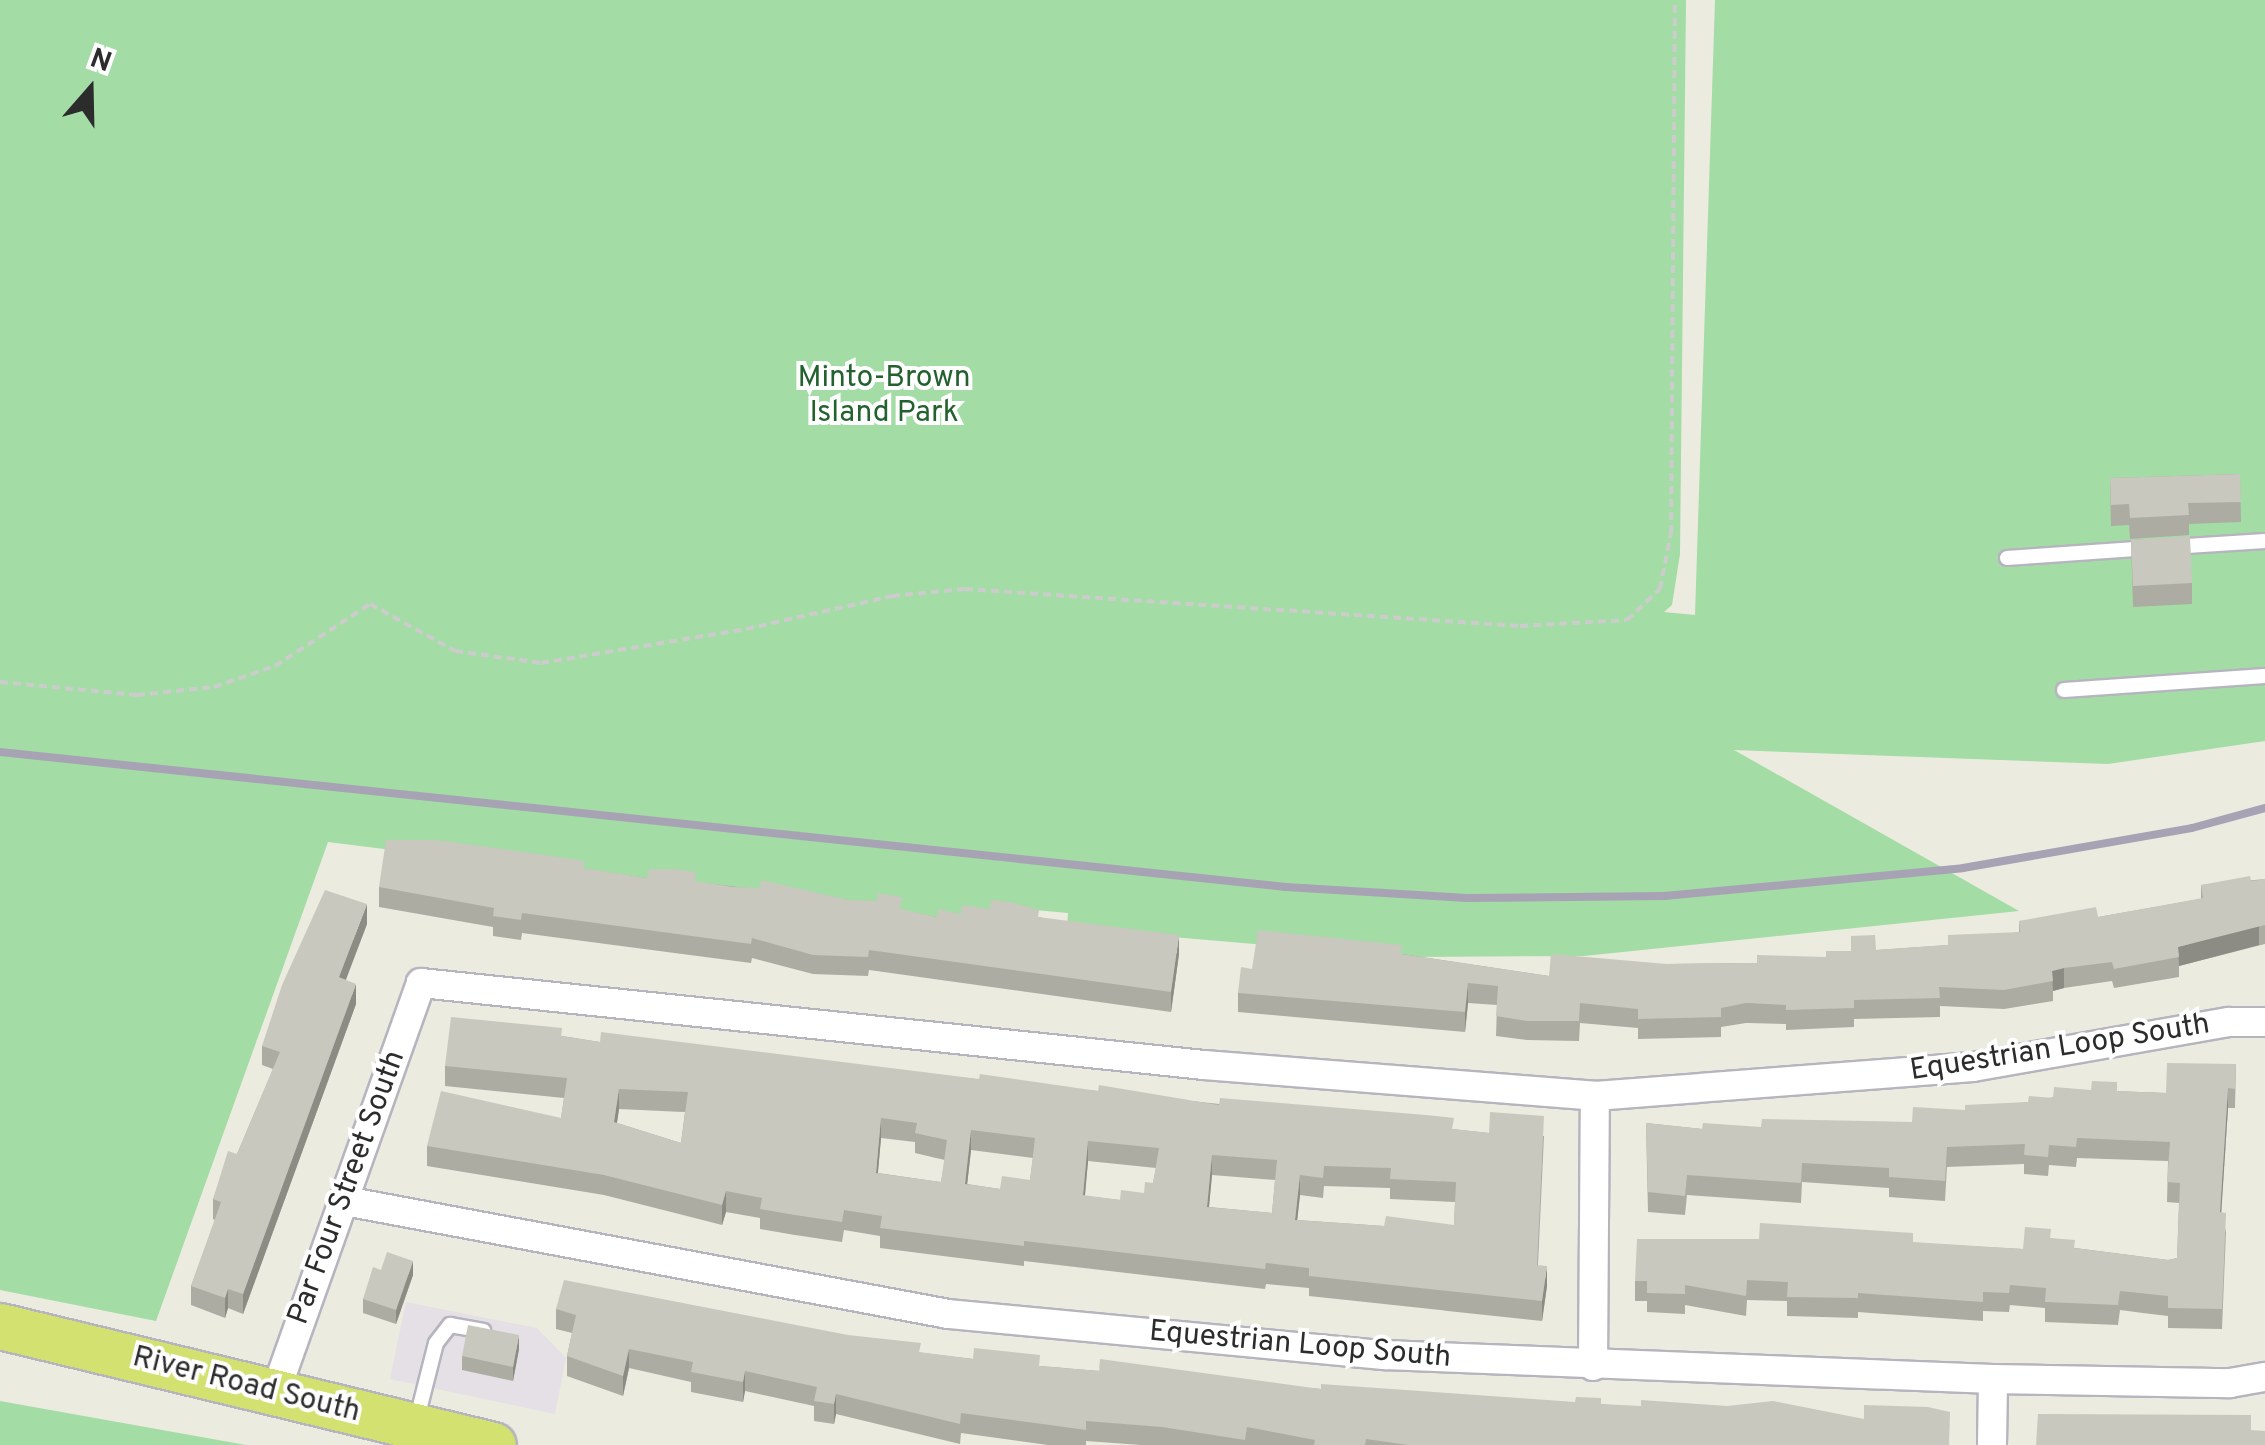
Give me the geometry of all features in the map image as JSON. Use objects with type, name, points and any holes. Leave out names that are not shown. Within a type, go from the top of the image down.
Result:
[{"type":"main road","name":"River Road South","points":[[0,1326],[492,1445]]},
{"type":"street","name":"Equestrian Loop South","points":[[421,983],[1204,1066],[1595,1096],[1973,1067],[2229,1022],[2265,1022]]},
{"type":"street","name":"Par Four Street South","points":[[275,1393],[421,983]]},
{"type":"street","points":[[1593,1366],[1595,1096]]},
{"type":"street","name":"Equestrian Loop South","points":[[344,1202],[948,1314],[1385,1356],[1993,1379],[2230,1382],[2265,1377]]},
{"type":"street","points":[[1992,1445],[1993,1379]]},
{"type":"lane","points":[[2007,558],[2265,540]]},
{"type":"lane","points":[[2064,690],[2265,676]]},
{"type":"lane","points":[[414,1428],[436,1343],[450,1324],[501,1334]]},
{"type":"path","points":[[0,682],[126,694],[214,687],[275,666],[370,604],[455,651],[541,663],[729,633],[892,596],[965,589],[1520,626],[1586,627],[1628,620],[1660,589],[1669,556],[1675,0]]},
{"type":"shaded area","points":[[406,1302],[537,1328],[566,1358],[555,1414],[390,1379]]},
{"type":"green space","name":"Minto-Brown Island Park","points":[[0,0],[1686,0],[1680,554],[1672,605],[1664,612],[1695,615],[1715,0],[2265,0],[2265,741],[2108,764],[1734,750],[2019,911],[1584,956],[1406,957],[1067,928],[1068,913],[1014,908],[958,921],[328,842],[156,1321],[0,1290]]},
{"type":"green space","points":[[0,1401],[246,1445],[0,1445]]},
{"type":"building","points":[[2240,474],[2241,502],[2188,503],[2189,515],[2130,518],[2129,504],[2111,505],[2110,478]]},
{"type":"building","points":[[2190,536],[2192,583],[2133,586],[2131,540]]},
{"type":"building","points":[[386,840],[437,840],[553,856],[584,861],[583,868],[647,878],[649,869],[674,869],[696,872],[695,881],[733,887],[760,888],[761,880],[849,900],[877,901],[878,893],[902,897],[900,909],[937,917],[938,909],[961,914],[962,905],[990,909],[991,900],[1010,902],[1039,910],[1038,917],[1179,935],[1171,992],[869,950],[868,957],[813,955],[752,938],[751,944],[522,913],[521,920],[493,916],[494,908],[379,887]]},
{"type":"building","points":[[2250,876],[2251,881],[2265,879],[2265,925],[2178,947],[2179,957],[2114,969],[2112,962],[2064,968],[2052,971],[2053,981],[2004,990],[1939,987],[1940,998],[1854,1000],[1854,1008],[1786,1010],[1786,1005],[1746,1003],[1721,1008],[1721,1017],[1638,1019],[1638,1009],[1580,1003],[1579,1021],[1527,1021],[1496,1016],[1498,986],[1468,983],[1465,1012],[1238,993],[1241,967],[1252,969],[1258,930],[1402,945],[1401,954],[1549,976],[1551,954],[1667,964],[1757,963],[1757,955],[1826,957],[1826,951],[1851,951],[1851,936],[1875,935],[1876,950],[1948,945],[1948,935],[2020,932],[2019,921],[2096,907],[2098,917],[2203,898],[2201,885]]},
{"type":"building","points":[[325,890],[367,904],[339,977],[356,984],[243,1294],[228,1289],[225,1298],[191,1286],[221,1202],[213,1199],[228,1151],[237,1154],[280,1052],[262,1046],[282,985]]},
{"type":"building","points":[[451,1017],[562,1028],[561,1036],[600,1042],[601,1032],[979,1079],[980,1074],[1098,1091],[1099,1085],[1219,1105],[1220,1098],[1454,1118],[1452,1129],[1489,1133],[1490,1112],[1544,1116],[1537,1265],[1547,1266],[1542,1301],[1309,1276],[1309,1268],[1266,1263],[1265,1269],[880,1228],[882,1216],[844,1210],[842,1222],[795,1215],[760,1209],[762,1198],[726,1191],[722,1205],[604,1175],[427,1146],[441,1091],[561,1118],[567,1078],[445,1066]],"holes":[[[619,1089],[688,1092],[681,1143],[614,1122]],[[881,1118],[917,1123],[915,1133],[947,1140],[941,1182],[876,1173]],[[971,1130],[1035,1138],[1030,1180],[1002,1176],[1000,1189],[965,1184]],[[1088,1141],[1159,1148],[1153,1183],[1145,1182],[1144,1193],[1121,1190],[1120,1200],[1083,1195]],[[1212,1155],[1277,1160],[1272,1213],[1207,1207]],[[1324,1166],[1391,1168],[1390,1179],[1456,1182],[1454,1225],[1386,1216],[1384,1226],[1295,1220],[1300,1175],[1323,1178]]]},
{"type":"building","points":[[2167,1063],[2236,1064],[2235,1089],[2228,1088],[2220,1212],[2226,1213],[2222,1309],[2168,1308],[2168,1296],[2120,1291],[2118,1305],[2045,1302],[2046,1288],[2010,1285],[2009,1293],[1983,1292],[1983,1302],[1858,1293],[1858,1298],[1787,1297],[1788,1282],[1747,1280],[1746,1296],[1685,1285],[1685,1294],[1647,1293],[1647,1281],[1635,1281],[1637,1239],[1759,1239],[1760,1223],[1913,1233],[1913,1242],[2023,1249],[2025,1227],[2051,1229],[2050,1238],[2075,1240],[2074,1248],[2177,1258],[2180,1183],[2167,1182],[2170,1142],[2077,1138],[2076,1147],[2049,1145],[2048,1157],[2024,1155],[2025,1144],[1947,1147],[1945,1181],[1889,1177],[1889,1168],[1802,1163],[1801,1183],[1687,1175],[1685,1196],[1648,1192],[1646,1123],[1702,1129],[1703,1123],[1761,1127],[1762,1119],[1912,1122],[1913,1107],[1965,1110],[1965,1105],[2028,1102],[2029,1096],[2053,1098],[2054,1087],[2091,1090],[2092,1081],[2117,1082],[2117,1091],[2166,1093]]},
{"type":"building","points":[[387,1252],[413,1261],[396,1310],[363,1299],[373,1267],[381,1270]]},
{"type":"building","points":[[564,1280],[848,1335],[921,1343],[919,1352],[973,1359],[974,1348],[1040,1355],[1039,1366],[1099,1371],[1100,1359],[1321,1389],[1321,1384],[1575,1402],[1576,1397],[1601,1398],[1601,1404],[1641,1406],[1641,1400],[1727,1406],[1773,1401],[1864,1419],[1864,1405],[1928,1407],[1950,1412],[1949,1445],[1408,1445],[1366,1439],[1365,1445],[1314,1445],[1315,1440],[1247,1427],[1245,1440],[1162,1427],[1086,1421],[1086,1430],[961,1413],[960,1424],[836,1394],[834,1404],[814,1401],[817,1387],[745,1371],[743,1382],[691,1372],[693,1362],[629,1349],[623,1376],[567,1356],[576,1315],[556,1309]]},
{"type":"building","points":[[468,1325],[519,1335],[513,1367],[462,1356]]},
{"type":"building","points":[[2038,1414],[2251,1415],[2251,1430],[2265,1431],[2265,1445],[2036,1445]]},
{"type":"railway","points":[[0,752],[1286,887],[1467,898],[1664,896],[1963,868],[2192,828],[2265,808]]}]
